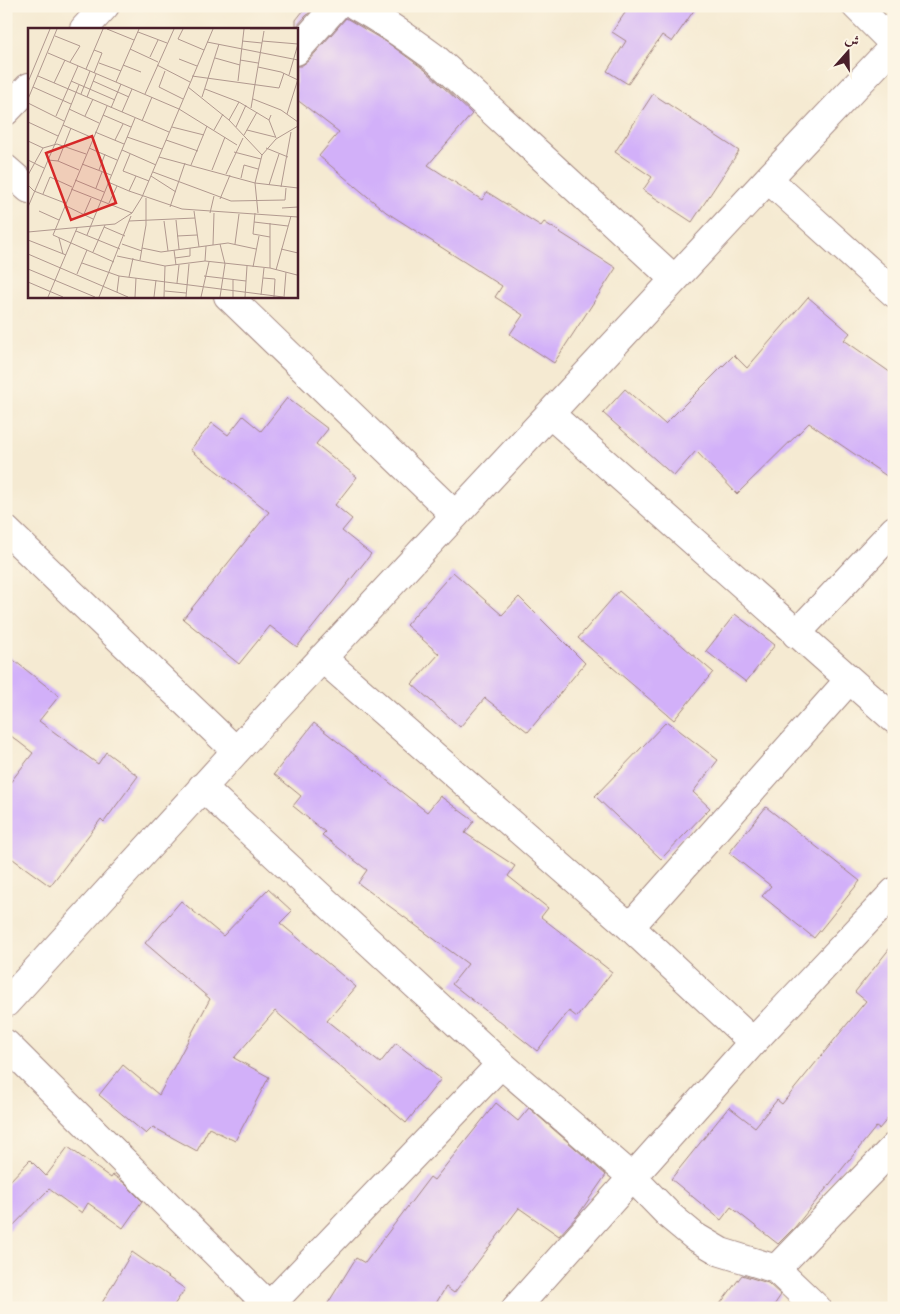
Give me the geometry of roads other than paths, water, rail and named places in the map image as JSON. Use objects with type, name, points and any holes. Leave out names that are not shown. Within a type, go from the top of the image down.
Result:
[{"type":"street","points":[[85,28],[106,6]]},
{"type":"street","points":[[298,49],[336,6]]},
{"type":"street","points":[[356,6],[394,28],[435,58],[674,280]]},
{"type":"street","points":[[10,992],[894,45],[856,6]]},
{"type":"street","points":[[6,111],[28,88]]},
{"type":"street","points":[[6,170],[28,188]]},
{"type":"street","points":[[768,179],[894,293]]},
{"type":"street","points":[[230,298],[455,515]]},
{"type":"street","points":[[550,414],[894,719]]},
{"type":"street","points":[[6,530],[236,751]]},
{"type":"street","points":[[796,634],[894,530]]},
{"type":"street","points":[[322,658],[630,927],[753,1042]]},
{"type":"street","points":[[630,927],[849,680]]},
{"type":"street","points":[[202,788],[502,1064],[632,1177],[670,1216],[694,1236],[721,1252],[776,1269],[817,1308]]},
{"type":"street","points":[[516,1308],[753,1042],[892,899]]},
{"type":"street","points":[[6,1044],[271,1306],[502,1064]]},
{"type":"street","points":[[776,1269],[894,1148]]}]
